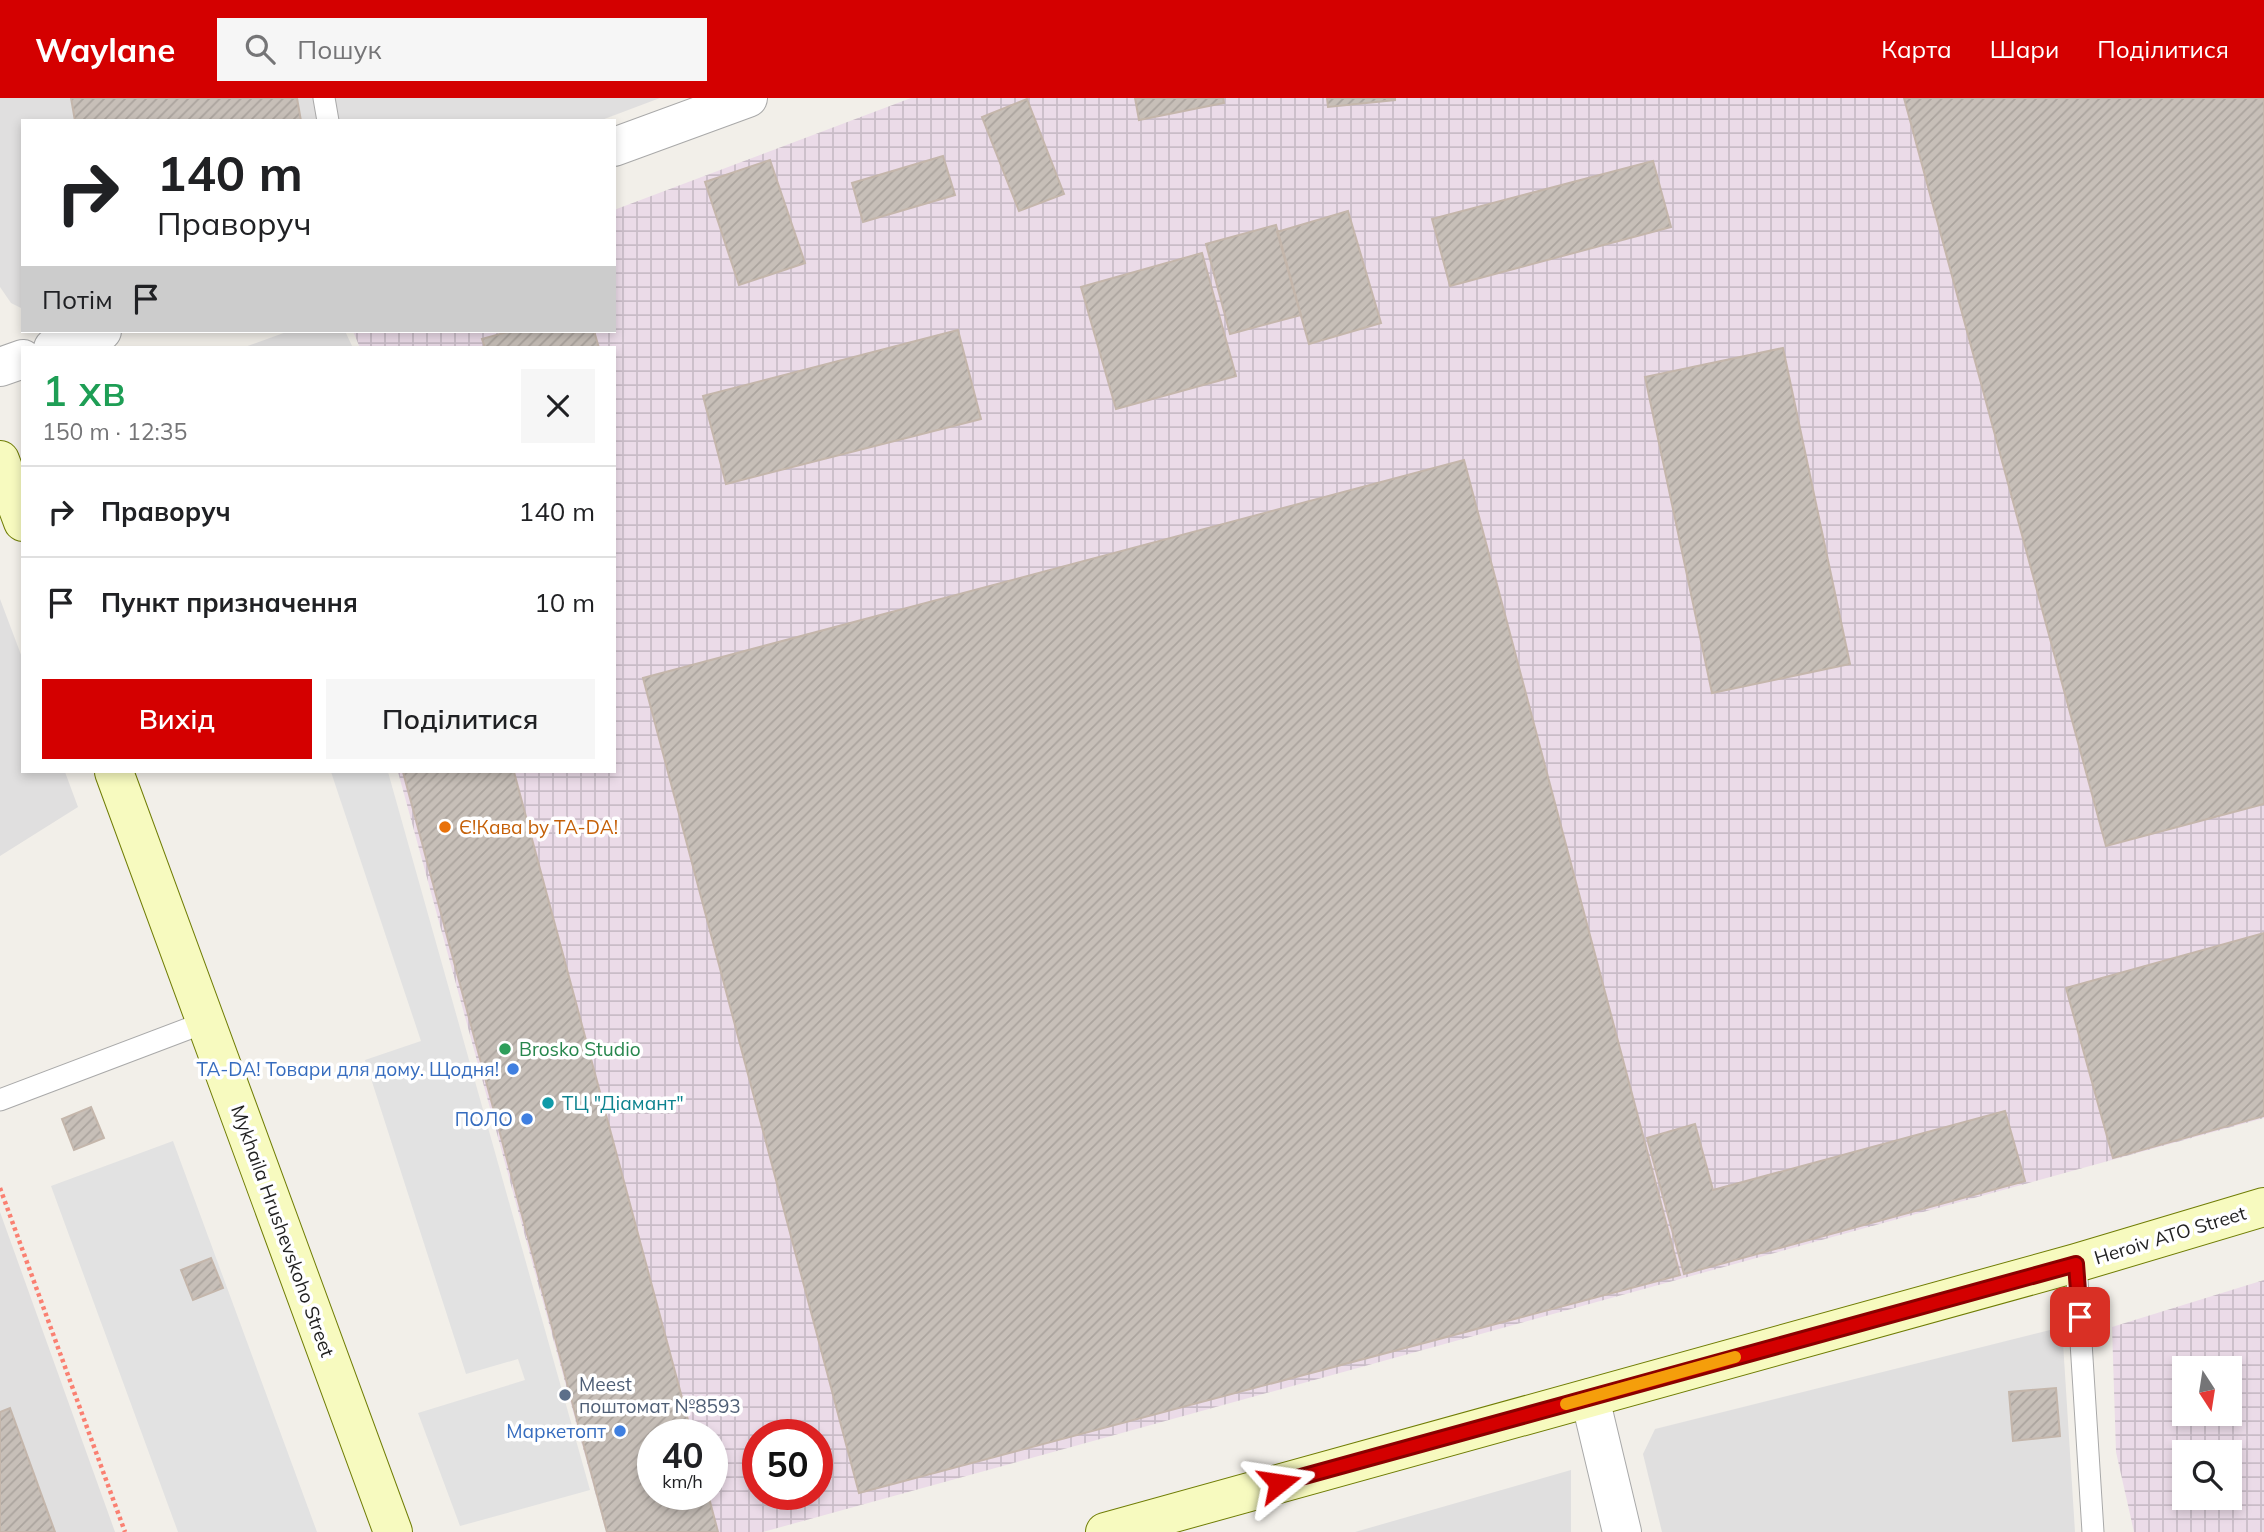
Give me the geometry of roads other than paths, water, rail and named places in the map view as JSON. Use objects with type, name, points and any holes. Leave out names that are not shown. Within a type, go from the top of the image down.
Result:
[{"type":"main road","points":[[0,460],[21,517]]},
{"type":"main road","name":"Mykhaila Hrushevskoho Street","points":[[114,773],[393,1532]]},
{"type":"main road","name":"Heroiv ATO Street","points":[[1105,1532],[1154,1525],[1590,1398],[2076,1264],[2264,1207]]},
{"type":"street","points":[[616,146],[748,98]]},
{"type":"street","points":[[59,346],[96,333]]},
{"type":"street","points":[[0,366],[21,360]]},
{"type":"street","points":[[1590,1398],[1622,1532]]},
{"type":"lane","points":[[324,98],[328,119]]},
{"type":"lane","points":[[0,1100],[206,1022]]},
{"type":"lane","points":[[2076,1264],[2093,1532]]},
{"type":"place","name":"Є!Кава by TA-DA!","points":[[445,827]]},
{"type":"place","name":"Brosko Studio","points":[[505,1049]]},
{"type":"place","name":"TA-DA! Товари для дому. Щодня!","points":[[513,1069]]},
{"type":"place","name":"ТЦ \"Діамант\"","points":[[548,1103]]},
{"type":"place","name":"ПОЛО","points":[[527,1119]]},
{"type":"place","name":"Meest поштомат №8593","points":[[565,1395]]},
{"type":"place","name":"Маркетопт","points":[[620,1431]]}]
